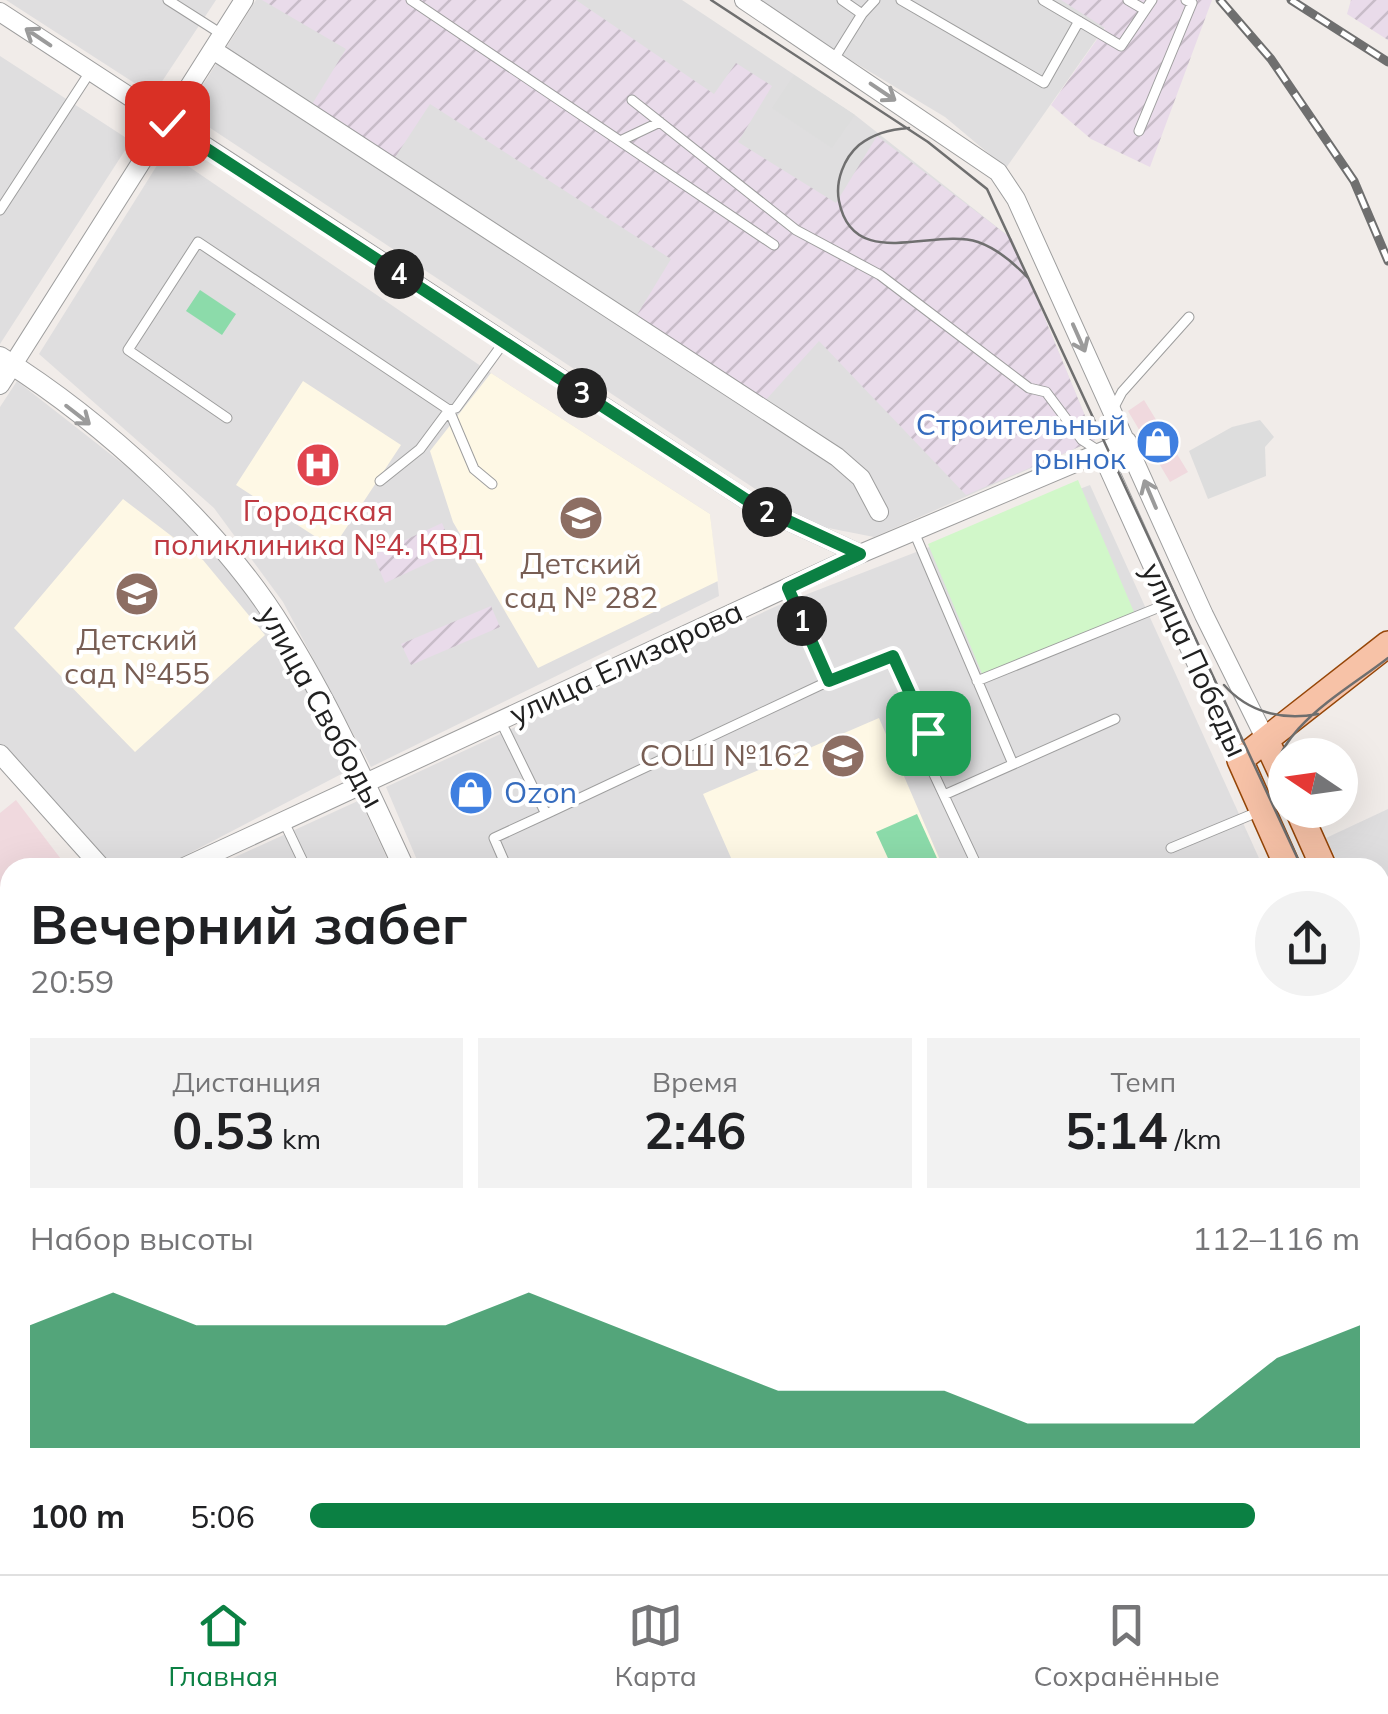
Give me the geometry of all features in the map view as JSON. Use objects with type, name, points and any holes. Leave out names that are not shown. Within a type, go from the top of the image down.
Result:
[{"type":"main road","points":[[1240,760],[1388,644]]},
{"type":"main road","name":"улица Победы","points":[[1266,740],[1268,744]]},
{"type":"main road","name":"улица Победы","points":[[1240,760],[1284,858]]},
{"type":"main road","points":[[1306,828],[1320,858]]},
{"type":"street","points":[[0,385],[7,361],[167,123],[244,0]]},
{"type":"street","name":"улица Победы","points":[[744,0],[998,172],[1016,199],[1204,615],[1266,740]]},
{"type":"street","points":[[0,12],[756,506],[860,554]]},
{"type":"street","points":[[218,42],[838,457],[861,478],[879,512]]},
{"type":"street","name":"улица Свободы","points":[[7,361],[122,451],[195,518],[249,580],[284,631],[366,784],[399,858]]},
{"type":"street","name":"улица Елизарова","points":[[206,858],[286,824],[860,554],[1127,441]]},
{"type":"street","name":"улица Победы","points":[[1101,452],[1240,760]]},
{"type":"street","points":[[0,754],[93,858]]},
{"type":"lane","points":[[168,0],[218,42]]},
{"type":"lane","points":[[411,0],[774,244]]},
{"type":"lane","points":[[842,0],[862,14]]},
{"type":"lane","points":[[834,59],[862,14],[876,0]]},
{"type":"lane","points":[[900,0],[1044,83],[1079,21]]},
{"type":"lane","points":[[1043,0],[1121,46],[1152,0]]},
{"type":"lane","points":[[1128,0],[1145,10]]},
{"type":"lane","points":[[1139,131],[1192,3],[1186,0]]},
{"type":"lane","points":[[0,210],[90,72]]},
{"type":"lane","points":[[632,100],[796,230],[880,274],[1029,388],[1046,392],[1082,440],[1101,452]]},
{"type":"lane","points":[[620,141],[660,122]]},
{"type":"lane","points":[[227,418],[128,350],[198,242],[449,410],[477,474],[492,484]]},
{"type":"lane","points":[[1112,411],[1122,392],[1189,317]]},
{"type":"lane","points":[[380,481],[420,449],[504,342]]},
{"type":"lane","points":[[914,532],[1012,764]]},
{"type":"lane","points":[[788,588],[829,681]]},
{"type":"lane","points":[[977,681],[1168,604]]},
{"type":"lane","points":[[503,858],[494,838],[829,681],[893,656],[928,733],[917,738],[973,858]]},
{"type":"lane","points":[[944,794],[1116,719]]},
{"type":"lane","points":[[501,721],[546,814]]},
{"type":"lane","points":[[1171,848],[1262,810]]},
{"type":"lane","points":[[286,824],[301,858]]},
{"type":"shaded area","points":[[6,0],[216,0],[153,95]]},
{"type":"shaded area","points":[[256,0],[682,0],[855,115],[1012,239],[1095,440],[874,537],[808,524],[186,112]]},
{"type":"shaded area","points":[[262,0],[576,0],[714,94],[736,63],[772,86],[738,142],[836,203],[877,136],[1012,239],[1095,440],[966,495],[819,341],[764,402],[637,315],[671,259],[430,104],[394,159],[311,106],[346,49]]},
{"type":"shaded area","points":[[751,0],[1065,0],[1105,27],[1006,168],[945,117]]},
{"type":"shaded area","points":[[1061,0],[1212,0],[1150,167],[1091,139],[1051,105],[1105,28]]},
{"type":"shaded area","points":[[1351,0],[1388,0],[1388,40],[1347,14]]},
{"type":"shaded area","points":[[0,56],[131,141],[0,344]]},
{"type":"shaded area","points":[[794,75],[855,115],[832,148],[772,108]]},
{"type":"shaded area","points":[[166,151],[491,373],[710,514],[719,596],[371,767],[283,602],[214,508],[39,354]]},
{"type":"shaded area","name":"Детский сад № 282","points":[[491,373],[710,514],[718,581],[538,668],[453,522],[430,451]]},
{"type":"shaded area","points":[[17,381],[146,482],[215,552],[282,641],[351,769],[180,858],[83,858],[0,758],[0,407]]},
{"type":"shaded area","name":"Городская поликлиника №4. КВД","points":[[303,381],[401,445],[333,548],[236,485]]},
{"type":"shaded area","name":"Строительный рынок","points":[[1144,400],[1188,472],[1170,482],[1128,411]]},
{"type":"shaded area","points":[[1260,420],[1274,437],[1265,447],[1266,476],[1208,499],[1189,451],[1232,427]]},
{"type":"shaded area","points":[[1090,485],[1259,858],[416,858],[386,787],[779,605]]},
{"type":"shaded area","name":"Детский сад №455","points":[[123,499],[203,560],[265,635],[135,752],[14,628]]},
{"type":"shaded area","points":[[442,523],[454,551],[385,583],[373,555]]},
{"type":"shaded area","points":[[491,606],[500,627],[411,665],[401,644]]},
{"type":"shaded area","name":"СОШ №162","points":[[879,718],[939,858],[731,858],[703,794]]},
{"type":"shaded area","points":[[16,800],[60,858],[0,858],[0,813]]},
{"type":"shaded area","points":[[360,800],[387,858],[233,858]]},
{"type":"shaded area","points":[[1388,809],[1388,858],[1336,858],[1326,838],[1347,828],[1358,828],[1358,823]]},
{"type":"green space","points":[[200,290],[236,314],[222,335],[186,311]]},
{"type":"green space","points":[[1078,480],[1134,612],[983,676],[928,544]]},
{"type":"green space","points":[[917,814],[937,858],[888,858],[876,832]]},
{"type":"tram line","points":[[711,0],[928,142],[987,189],[1297,858]]},
{"type":"tram line","points":[[909,128],[870,138],[849,156],[838,193],[847,223],[860,236],[877,242],[978,242],[1005,257],[1028,278]]},
{"type":"tram line","points":[[1292,738],[1330,700],[1388,658]]},
{"type":"tram line","points":[[1224,685],[1244,702],[1266,712],[1318,714]]},
{"type":"railway","points":[[1220,0],[1271,59],[1354,181],[1388,261]]},
{"type":"railway","points":[[1291,0],[1388,62]]},
{"type":"place","name":"Строительный рынок","points":[[1158,442]]},
{"type":"place","name":"Городская поликлиника №4. КВД","points":[[318,465]]},
{"type":"place","name":"Детский сад № 282","points":[[581,518]]},
{"type":"place","name":"Детский сад №455","points":[[137,594]]},
{"type":"place","name":"СОШ №162","points":[[843,756]]},
{"type":"place","name":"Ozon","points":[[471,793]]},
{"type":"route","points":[[167,123],[756,506],[860,554],[788,588],[829,681],[893,656],[928,733]]}]
